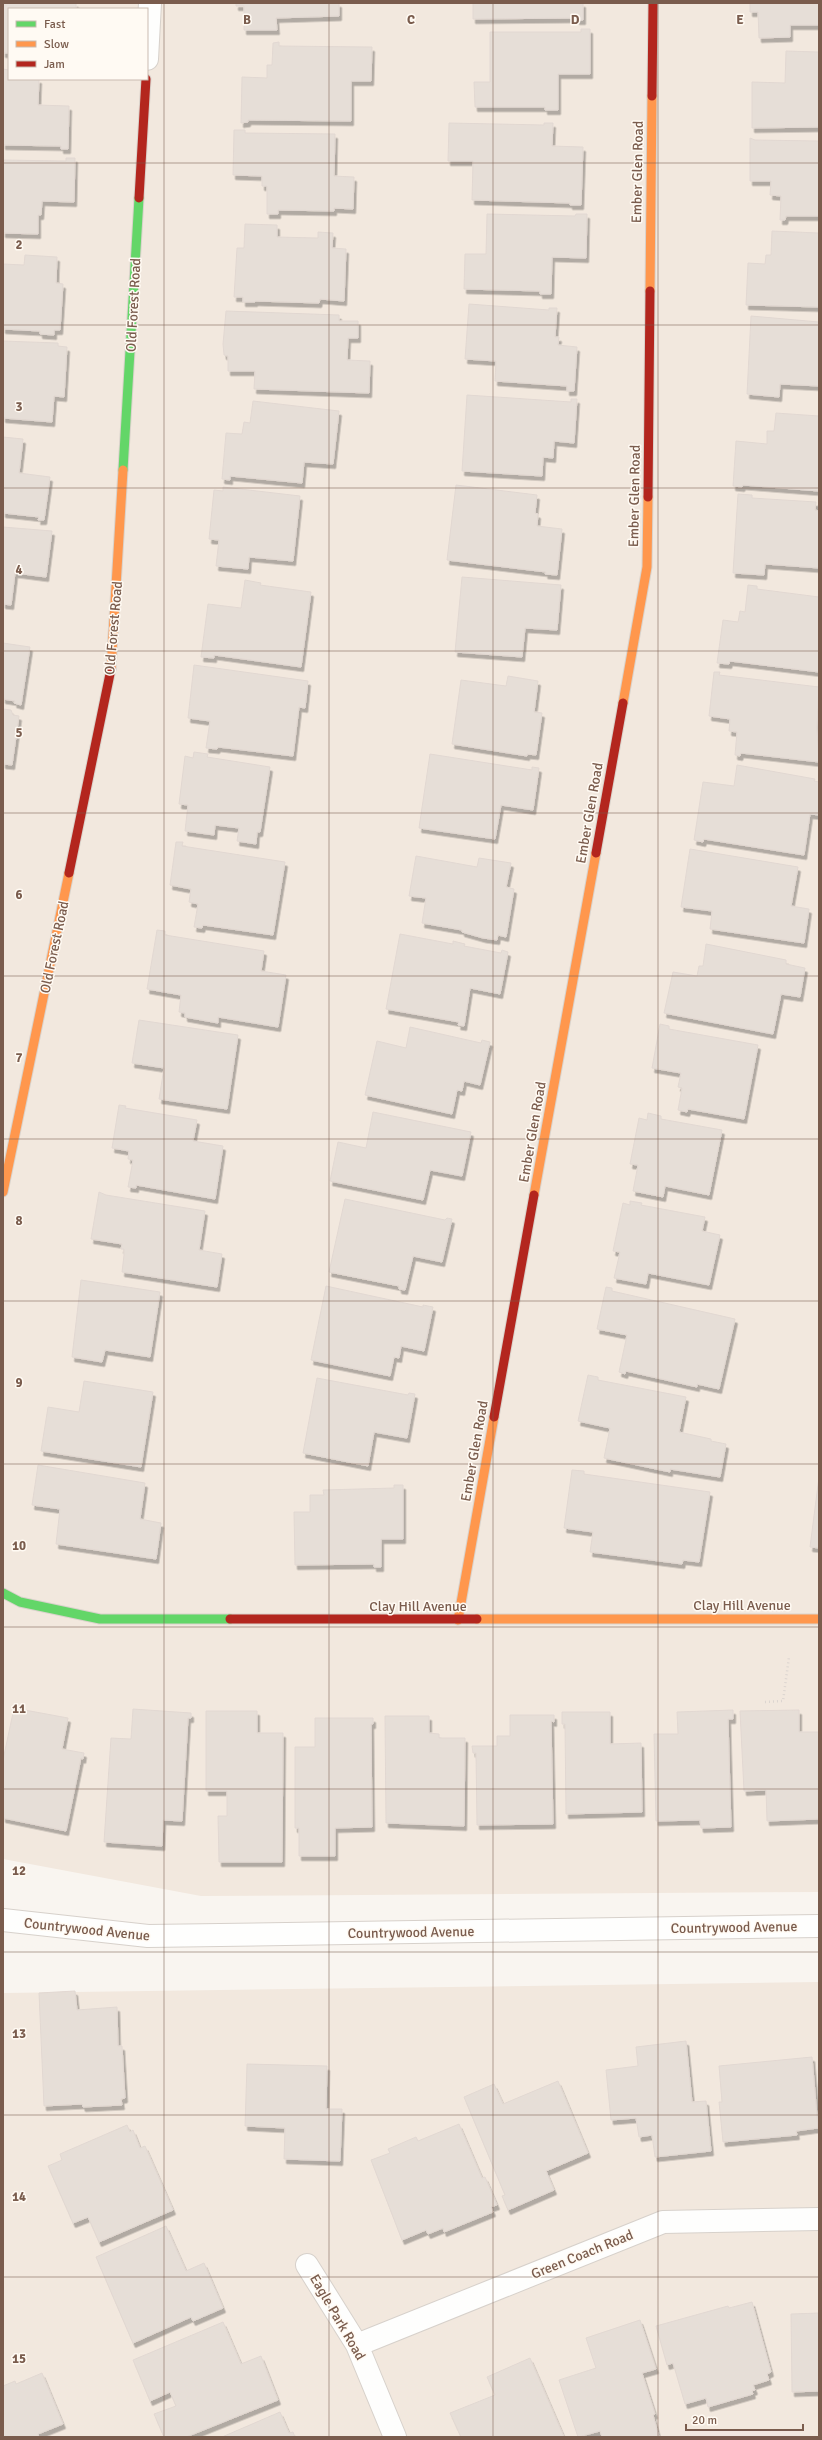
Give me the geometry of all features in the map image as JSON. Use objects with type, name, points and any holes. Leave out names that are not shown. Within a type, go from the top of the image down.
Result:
[{"type":"street","points":[[148,40],[150,3]]},
{"type":"street","name":"Ember Glen Road","points":[[458,1620],[647,567],[653,3]]},
{"type":"street","name":"Old Forest Road","points":[[3,1192],[112,666],[146,80]]},
{"type":"street","name":"Clay Hill Avenue","points":[[3,1593],[20,1602],[100,1619],[819,1619]]},
{"type":"street","name":"Countrywood Avenue","points":[[3,1920],[148,1936],[819,1926]]},
{"type":"street","name":"Green Coach Road","points":[[357,2345],[664,2222],[819,2219]]},
{"type":"street","name":"Eagle Park Road","points":[[307,2265],[357,2345],[395,2437]]},
{"type":"path","points":[[765,1702],[784,1701],[789,1657]]},
{"type":"shaded area","points":[[3,3],[819,3],[819,1892],[201,1896],[3,1859]]},
{"type":"shaded area","points":[[819,1982],[819,2437],[3,2437],[3,1993]]},
{"type":"building","points":[[3,3],[76,3],[76,8],[8,8],[8,53],[3,53]]},
{"type":"building","points":[[236,3],[339,3],[339,16],[276,18],[277,30],[244,30],[244,6],[236,6]]},
{"type":"building","points":[[473,3],[583,3],[583,20],[577,20],[576,18],[473,19]]},
{"type":"building","points":[[750,3],[819,3],[819,25],[790,25],[790,37],[759,38],[758,12],[750,12]]},
{"type":"building","points":[[581,29],[590,29],[590,74],[558,74],[558,110],[545,110],[545,107],[475,107],[474,82],[490,82],[490,32],[581,32]]},
{"type":"building","points":[[279,42],[279,46],[372,47],[371,81],[351,81],[351,121],[248,120],[248,122],[241,123],[242,77],[267,78],[267,65],[272,65],[273,43]]},
{"type":"building","points":[[786,51],[819,52],[819,127],[752,128],[752,82],[785,83]]},
{"type":"building","points":[[3,69],[8,70],[8,80],[39,80],[38,105],[69,106],[68,149],[61,149],[61,146],[3,145]]},
{"type":"building","points":[[449,123],[544,125],[544,123],[553,123],[552,146],[583,147],[581,205],[570,205],[570,203],[472,200],[473,161],[448,161]]},
{"type":"building","points":[[234,130],[245,130],[245,133],[335,134],[334,176],[354,177],[353,209],[334,208],[334,211],[278,210],[278,214],[267,214],[267,186],[262,186],[262,176],[233,175]]},
{"type":"building","points":[[750,138],[755,140],[819,141],[819,216],[786,216],[785,220],[780,220],[781,196],[770,195],[771,181],[750,181]]},
{"type":"building","points":[[66,158],[75,158],[74,202],[42,201],[41,215],[38,215],[38,234],[3,233],[3,160],[66,161]]},
{"type":"building","points":[[487,214],[575,216],[576,214],[587,214],[586,258],[552,257],[551,294],[540,294],[540,291],[464,289],[465,254],[486,254]]},
{"type":"building","points":[[245,224],[277,225],[277,237],[318,238],[318,232],[333,233],[332,248],[346,249],[344,301],[320,299],[319,303],[243,302],[243,297],[234,297],[237,248],[244,248]]},
{"type":"building","points":[[772,231],[819,233],[819,307],[746,305],[748,263],[765,264],[766,255],[771,255]]},
{"type":"building","points":[[25,255],[57,257],[56,283],[63,284],[60,330],[54,330],[54,335],[40,334],[40,331],[3,329],[3,264],[24,265]]},
{"type":"building","points":[[469,304],[549,310],[549,308],[557,308],[555,337],[559,337],[558,345],[577,347],[574,391],[567,391],[567,386],[495,381],[496,361],[465,359]]},
{"type":"building","points":[[226,311],[339,315],[339,321],[358,321],[358,338],[348,338],[347,360],[370,361],[369,393],[254,389],[255,371],[228,371],[228,356],[224,355],[223,344]]},
{"type":"building","points":[[751,316],[819,322],[819,386],[780,384],[779,397],[747,394]]},
{"type":"building","points":[[3,341],[58,343],[58,346],[67,347],[64,397],[54,396],[52,422],[3,418]]},
{"type":"building","points":[[467,395],[571,402],[571,399],[577,399],[574,443],[554,441],[553,458],[543,457],[542,476],[462,471]]},
{"type":"building","points":[[253,401],[339,411],[333,464],[304,462],[302,483],[230,476],[230,480],[222,479],[226,433],[242,434],[244,422],[250,423]]},
{"type":"building","points":[[776,413],[819,416],[819,491],[743,485],[742,487],[733,486],[736,441],[767,444],[767,431],[774,431]]},
{"type":"building","points":[[3,437],[23,439],[19,473],[50,477],[44,520],[38,520],[39,517],[3,513]]},
{"type":"building","points":[[456,485],[537,495],[535,513],[538,514],[537,526],[562,529],[557,575],[545,574],[546,572],[447,560]]},
{"type":"building","points":[[223,487],[300,496],[293,561],[249,557],[248,569],[216,566],[219,540],[209,539],[214,490],[223,491]]},
{"type":"building","points":[[738,494],[752,495],[752,498],[816,502],[815,510],[819,511],[819,568],[765,564],[764,575],[733,573]]},
{"type":"building","points":[[3,527],[52,531],[46,577],[15,573],[11,605],[3,604]]},
{"type":"building","points":[[462,577],[561,585],[557,630],[525,628],[522,657],[455,652]]},
{"type":"building","points":[[245,580],[261,583],[260,585],[311,592],[301,667],[214,655],[214,658],[201,657],[208,604],[241,608]]},
{"type":"building","points":[[748,585],[757,586],[757,589],[819,597],[819,672],[730,661],[729,664],[717,663],[723,620],[738,622],[740,611],[745,612]]},
{"type":"building","points":[[3,643],[30,647],[21,705],[14,703],[15,701],[3,699]]},
{"type":"building","points":[[194,665],[308,681],[305,708],[299,707],[293,756],[218,747],[217,749],[206,748],[210,721],[188,718]]},
{"type":"building","points":[[714,672],[720,672],[719,675],[819,687],[817,728],[819,762],[741,753],[740,756],[735,755],[737,732],[729,731],[730,719],[709,716]]},
{"type":"building","points":[[508,676],[538,681],[534,712],[542,713],[536,755],[527,754],[527,756],[452,744],[461,680],[506,686]]},
{"type":"building","points":[[3,709],[11,710],[13,715],[19,716],[12,765],[3,764]]},
{"type":"building","points":[[194,752],[208,754],[207,757],[270,767],[260,832],[257,832],[256,844],[237,841],[239,828],[215,825],[214,835],[185,831],[188,805],[179,804],[185,756],[193,758]]},
{"type":"building","points":[[430,754],[532,770],[532,767],[539,768],[533,810],[501,805],[495,839],[419,828]]},
{"type":"building","points":[[737,765],[815,779],[814,781],[819,782],[819,815],[810,814],[804,855],[704,839],[703,842],[694,840],[703,782],[734,786]]},
{"type":"building","points":[[176,842],[183,842],[182,846],[285,862],[273,935],[203,925],[202,928],[194,927],[198,904],[189,902],[191,889],[170,885]]},
{"type":"building","points":[[690,849],[798,867],[791,906],[809,909],[804,943],[710,929],[712,911],[681,907]]},
{"type":"building","points":[[416,856],[477,867],[479,858],[511,863],[506,887],[514,889],[506,937],[498,935],[497,940],[483,938],[462,932],[462,930],[422,923],[426,898],[409,896]]},
{"type":"building","points":[[157,930],[165,931],[165,935],[264,951],[261,971],[286,975],[278,1027],[218,1017],[218,1023],[185,1017],[185,1013],[179,1012],[181,995],[147,989]]},
{"type":"building","points":[[400,934],[453,944],[453,941],[465,944],[464,946],[501,953],[502,950],[508,952],[500,994],[470,988],[464,1026],[458,1025],[459,1022],[386,1009]]},
{"type":"building","points":[[706,944],[786,960],[786,964],[805,968],[800,997],[781,994],[773,1034],[664,1013],[673,972],[697,976],[699,966],[703,966]]},
{"type":"building","points":[[139,1020],[238,1035],[227,1109],[159,1099],[164,1068],[132,1063]]},
{"type":"building","points":[[660,1024],[669,1026],[669,1029],[758,1045],[744,1119],[688,1109],[687,1112],[678,1110],[682,1088],[678,1087],[681,1073],[652,1068]]},
{"type":"building","points":[[410,1027],[481,1043],[482,1040],[490,1042],[480,1085],[464,1081],[462,1091],[457,1090],[452,1114],[365,1095],[377,1041],[406,1048]]},
{"type":"building","points":[[119,1105],[126,1106],[125,1108],[197,1120],[193,1141],[223,1146],[215,1199],[136,1185],[136,1188],[128,1187],[133,1160],[128,1159],[129,1151],[112,1148]]},
{"type":"building","points":[[373,1112],[471,1132],[462,1176],[430,1170],[423,1200],[330,1181],[338,1142],[366,1148]]},
{"type":"building","points":[[648,1113],[661,1116],[661,1119],[722,1130],[709,1195],[665,1186],[663,1197],[633,1191],[638,1165],[630,1164],[639,1118],[647,1120]]},
{"type":"building","points":[[99,1192],[106,1195],[205,1211],[199,1250],[222,1254],[217,1287],[122,1272],[124,1249],[121,1249],[122,1244],[91,1239]]},
{"type":"building","points":[[345,1199],[445,1220],[447,1218],[452,1219],[442,1262],[413,1256],[405,1290],[399,1289],[399,1286],[329,1272]]},
{"type":"building","points":[[630,1201],[642,1203],[641,1205],[705,1217],[702,1231],[720,1235],[709,1285],[648,1273],[646,1284],[614,1278],[620,1252],[613,1251],[623,1203],[630,1205]]},
{"type":"building","points":[[81,1280],[160,1292],[150,1357],[105,1350],[102,1362],[72,1357]]},
{"type":"building","points":[[326,1286],[423,1307],[423,1305],[433,1307],[424,1351],[401,1346],[399,1358],[394,1357],[390,1376],[311,1360]]},
{"type":"building","points":[[606,1287],[612,1288],[612,1291],[735,1319],[719,1389],[697,1384],[697,1387],[626,1371],[625,1374],[619,1372],[627,1335],[597,1329]]},
{"type":"building","points":[[588,1375],[598,1377],[598,1380],[686,1397],[679,1432],[726,1444],[720,1477],[670,1469],[670,1472],[604,1458],[610,1428],[578,1421]]},
{"type":"building","points":[[317,1378],[408,1395],[409,1393],[415,1394],[407,1438],[374,1432],[368,1466],[303,1453]]},
{"type":"building","points":[[84,1381],[153,1392],[141,1467],[41,1451],[48,1407],[79,1412]]},
{"type":"building","points":[[38,1465],[145,1483],[140,1519],[161,1523],[156,1559],[56,1544],[60,1509],[32,1505]]},
{"type":"building","points":[[572,1470],[584,1471],[584,1474],[710,1492],[699,1562],[683,1560],[682,1564],[590,1552],[593,1532],[564,1528]]},
{"type":"building","points":[[819,1477],[819,1548],[810,1547]]},
{"type":"building","points":[[394,1485],[403,1485],[403,1539],[381,1539],[381,1567],[374,1567],[374,1564],[295,1565],[294,1512],[310,1512],[310,1495],[324,1495],[323,1490],[394,1488]]},
{"type":"building","points":[[14,1708],[68,1718],[62,1749],[84,1753],[83,1759],[81,1758],[66,1831],[3,1818],[3,1760]]},
{"type":"building","points":[[133,1709],[191,1713],[191,1718],[188,1718],[182,1821],[163,1820],[162,1846],[104,1842],[111,1738],[131,1739]]},
{"type":"building","points":[[733,1710],[733,1719],[728,1719],[731,1827],[701,1828],[700,1820],[656,1821],[654,1734],[678,1734],[677,1712]]},
{"type":"building","points":[[799,1710],[799,1732],[819,1732],[819,1819],[767,1821],[766,1790],[744,1791],[740,1711]]},
{"type":"building","points":[[206,1711],[257,1711],[257,1733],[283,1733],[282,1862],[219,1862],[218,1816],[227,1816],[227,1791],[206,1791]]},
{"type":"building","points":[[562,1712],[610,1712],[610,1744],[641,1743],[642,1812],[566,1814],[565,1724],[562,1724]]},
{"type":"building","points":[[510,1715],[554,1715],[554,1722],[551,1721],[553,1824],[477,1825],[476,1753],[473,1753],[472,1746],[497,1746],[497,1736],[510,1736]]},
{"type":"building","points":[[385,1716],[429,1716],[429,1733],[439,1734],[439,1738],[465,1738],[464,1826],[386,1823]]},
{"type":"building","points":[[315,1718],[373,1718],[373,1724],[371,1724],[372,1827],[335,1828],[335,1856],[299,1856],[299,1828],[295,1828],[295,1747],[315,1747]]},
{"type":"building","points":[[75,1991],[77,2010],[117,2007],[118,2046],[122,2046],[125,2098],[121,2099],[122,2105],[83,2107],[82,2104],[44,2106],[39,1993]]},
{"type":"building","points":[[686,2041],[692,2102],[706,2101],[711,2151],[655,2157],[652,2135],[639,2137],[636,2118],[611,2120],[606,2070],[638,2066],[636,2047]]},
{"type":"building","points":[[812,2057],[818,2128],[796,2131],[797,2135],[723,2142],[719,2102],[722,2102],[719,2066]]},
{"type":"building","points":[[247,2064],[327,2066],[326,2109],[342,2109],[340,2161],[284,2159],[285,2128],[245,2126]]},
{"type":"building","points":[[558,2081],[588,2153],[546,2171],[554,2190],[508,2210],[502,2196],[505,2195],[464,2097],[494,2084],[503,2104]]},
{"type":"building","points":[[459,2124],[482,2178],[485,2177],[497,2205],[491,2207],[493,2212],[444,2232],[443,2228],[428,2234],[426,2230],[402,2240],[371,2160],[390,2153],[388,2149],[416,2137],[418,2141]]},
{"type":"building","points":[[127,2125],[130,2132],[133,2130],[140,2148],[145,2146],[173,2210],[99,2242],[88,2217],[73,2223],[48,2166],[62,2160],[60,2154]]},
{"type":"building","points":[[166,2226],[186,2271],[204,2263],[223,2308],[193,2321],[191,2317],[133,2343],[96,2257]]},
{"type":"building","points":[[752,2302],[771,2372],[767,2374],[769,2380],[753,2385],[755,2390],[752,2391],[753,2394],[708,2407],[706,2398],[685,2404],[673,2363],[667,2365],[656,2326],[728,2306],[729,2308]]},
{"type":"building","points":[[819,2313],[819,2391],[792,2392],[791,2314]]},
{"type":"building","points":[[640,2320],[656,2369],[642,2373],[655,2414],[653,2415],[659,2437],[602,2437],[600,2431],[578,2437],[559,2380],[596,2368],[586,2338]]},
{"type":"building","points":[[223,2322],[241,2364],[261,2356],[278,2400],[186,2437],[164,2437],[154,2414],[176,2406],[170,2392],[150,2401],[133,2360]]},
{"type":"building","points":[[530,2358],[564,2437],[461,2437],[450,2413],[495,2395],[487,2377]]},
{"type":"building","points":[[42,2373],[63,2424],[38,2434],[39,2437],[3,2437],[3,2386],[15,2381],[16,2384]]},
{"type":"building","points":[[280,2412],[289,2433],[293,2432],[295,2437],[222,2437]]},
{"type":"traffic: fast","points":[[123,470],[139,198]]},
{"type":"traffic: fast","points":[[3,1593],[20,1602],[100,1619],[230,1619]]},
{"type":"traffic: slow","points":[[650,291],[652,96]]},
{"type":"traffic: slow","points":[[111,669],[123,470]]},
{"type":"traffic: slow","points":[[623,703],[647,567],[648,497]]},
{"type":"traffic: slow","points":[[534,1195],[596,853]]},
{"type":"traffic: slow","points":[[3,1192],[69,873]]},
{"type":"traffic: slow","points":[[458,1620],[494,1417]]},
{"type":"traffic: slow","points":[[477,1619],[819,1619]]},
{"type":"traffic: jam","points":[[652,96],[653,3]]},
{"type":"traffic: jam","points":[[139,198],[146,80]]},
{"type":"traffic: jam","points":[[648,497],[650,291]]},
{"type":"traffic: jam","points":[[69,873],[111,669]]},
{"type":"traffic: jam","points":[[596,853],[623,703]]},
{"type":"traffic: jam","points":[[494,1417],[534,1195]]},
{"type":"traffic: jam","points":[[230,1619],[477,1619]]}]
